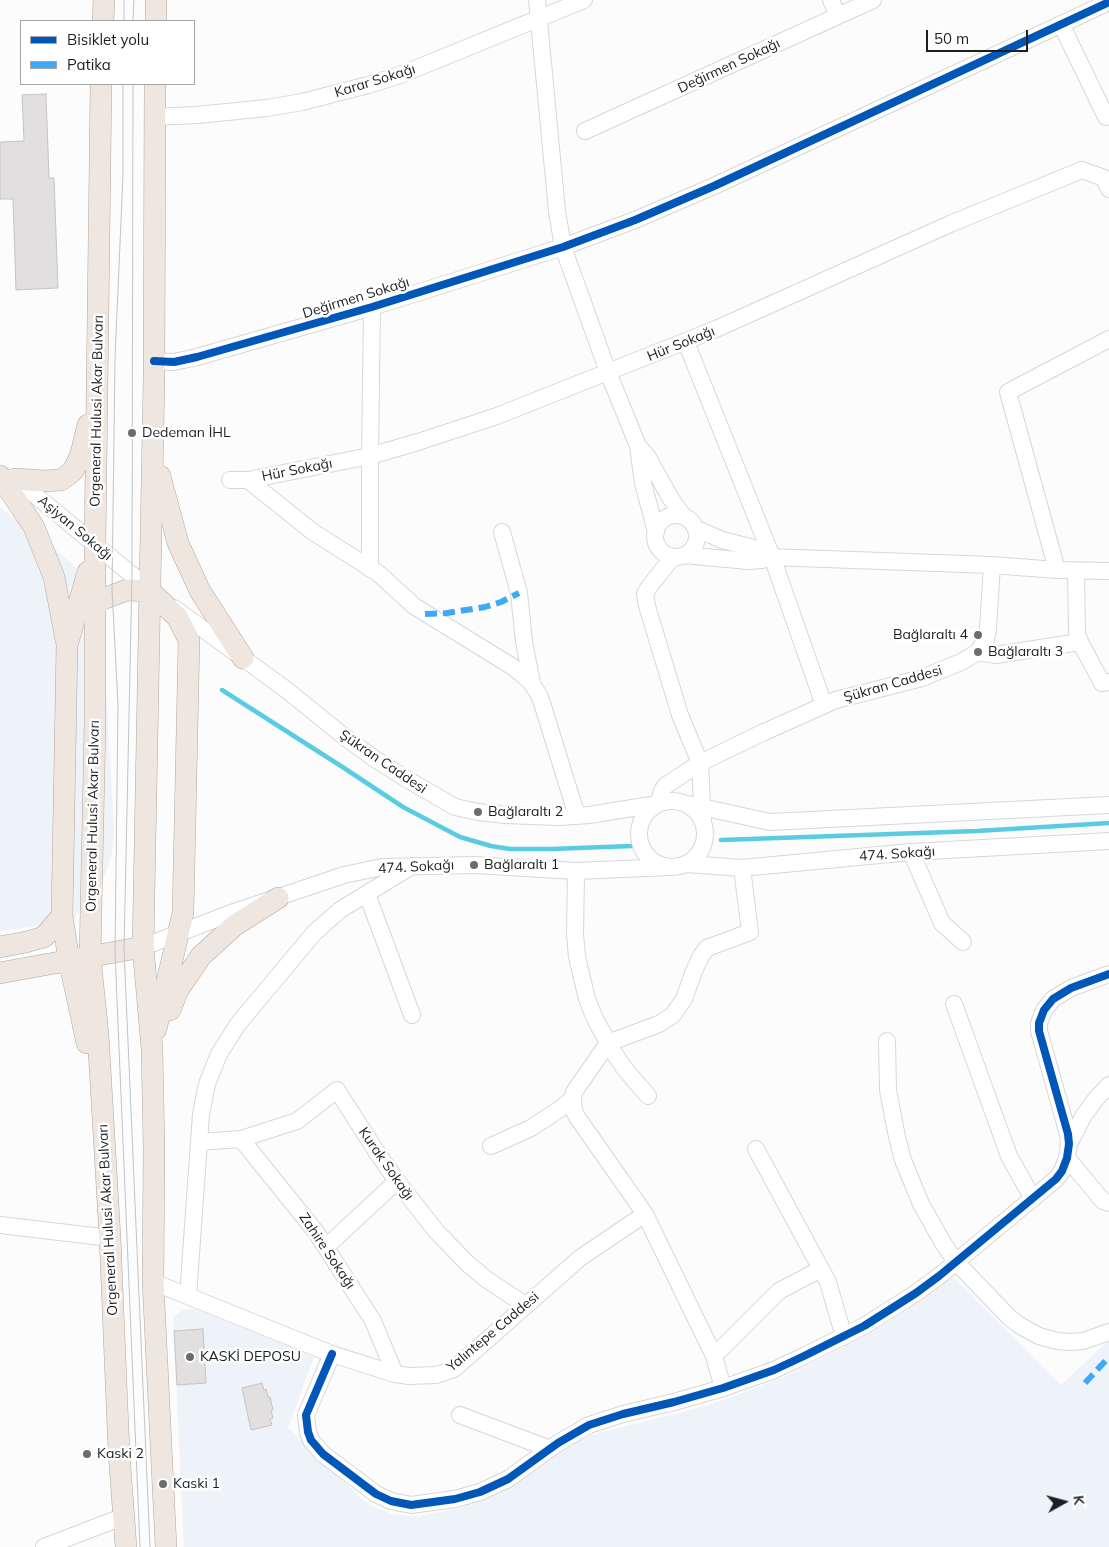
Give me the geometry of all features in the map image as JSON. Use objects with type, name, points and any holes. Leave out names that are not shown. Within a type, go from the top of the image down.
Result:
[{"type":"main road","points":[[103,20],[104,0]]},
{"type":"main road","points":[[156,0],[156,20]]},
{"type":"main road","name":"Orgeneral Hulusi Akar Bulvarı","points":[[101,85],[95,545],[95,723],[90,956],[98,1034],[110,1238],[119,1453],[126,1547]]},
{"type":"main road","points":[[155,85],[153,445],[143,947],[152,1048],[154,1282],[166,1547]]},
{"type":"main road","points":[[8,478],[45,481],[61,480],[72,471],[80,457],[97,388]]},
{"type":"main road","points":[[153,445],[178,543],[200,591],[243,658]]},
{"type":"main road","points":[[8,478],[34,527],[54,577],[68,645],[62,916],[69,960],[102,1111]]},
{"type":"main road","points":[[68,645],[95,545]]},
{"type":"main road","points":[[95,604],[127,590],[150,591],[177,617],[189,640],[183,913],[152,1048]]},
{"type":"main road","points":[[152,1048],[178,990],[201,956],[234,926],[278,898]]},
{"type":"main road","points":[[0,947],[44,937],[62,916]]},
{"type":"main road","points":[[0,973],[143,947]]},
{"type":"street","points":[[537,0],[556,211],[562,247],[608,372],[638,446],[643,483],[658,547],[666,554],[748,562],[771,557],[1109,571]]},
{"type":"street","name":"Karar Sokağı","points":[[154,117],[232,112],[302,102],[335,94],[400,75],[584,0]]},
{"type":"street","points":[[831,0],[838,16]]},
{"type":"street","name":"Değirmen Sokağı","points":[[585,131],[873,0]]},
{"type":"street","name":"Değirmen Sokağı","points":[[154,361],[174,362],[197,357],[372,307],[562,247],[635,220],[714,186],[1109,2]]},
{"type":"street","points":[[1061,24],[1106,117],[1109,116]]},
{"type":"street","name":"Hür Sokağı","points":[[230,480],[248,480],[370,456],[497,416],[686,342],[950,224],[1082,170],[1104,178],[1109,189]]},
{"type":"street","points":[[370,568],[372,307]]},
{"type":"street","points":[[1057,570],[1008,392],[1109,340]]},
{"type":"street","points":[[686,342],[771,557],[824,705]]},
{"type":"street","points":[[638,446],[647,456],[671,499],[690,522],[697,534],[695,546],[690,552],[678,556],[649,587],[646,594],[647,606],[680,715],[700,763],[698,812],[705,839],[699,854],[693,860],[678,865],[655,863],[644,852],[638,837],[638,828],[645,814],[658,803],[673,800],[698,812],[770,822],[1109,805]]},
{"type":"street","name":"Aşiyan Sokağı","points":[[0,466],[8,478],[95,545],[150,591]]},
{"type":"street","points":[[248,480],[313,532],[378,574],[414,606],[522,673],[532,684],[542,703],[577,816]]},
{"type":"street","points":[[656,532],[661,522],[674,516],[690,522],[722,540],[750,547],[771,557]]},
{"type":"street","points":[[502,532],[519,593],[524,642],[532,684]]},
{"type":"street","points":[[992,565],[988,629],[986,639],[978,652],[995,655],[1080,642]]},
{"type":"street","points":[[1076,571],[1077,633],[1102,683],[1109,682]]},
{"type":"street","name":"Şükran Caddesi","points":[[150,591],[284,688],[375,759],[455,807],[505,816],[577,816],[618,811],[658,803],[665,786],[700,763],[762,733],[824,705],[854,695],[922,678],[952,666],[978,652]]},
{"type":"street","name":"474. Sokağı","points":[[143,947],[344,875],[382,867],[474,865],[576,871],[678,865],[742,868],[910,852],[1109,841]]},
{"type":"street","points":[[910,852],[942,922],[963,942]]},
{"type":"street","points":[[188,1296],[201,1114],[207,1084],[219,1054],[238,1024],[314,934],[340,910],[412,866]]},
{"type":"street","points":[[723,1388],[714,1356],[645,1214],[577,1117],[573,1098],[574,1092],[608,1043],[652,1028],[666,1020],[679,1007],[701,956],[707,948],[750,932],[742,868]]},
{"type":"street","points":[[576,871],[575,926],[577,957],[588,998],[595,1018],[608,1043],[624,1068],[648,1096]]},
{"type":"street","points":[[367,894],[412,1015]]},
{"type":"street","points":[[1109,974],[1071,988],[1053,999],[1044,1010],[1039,1023],[1039,1031],[1068,1134],[1068,1151],[1104,1201],[1109,1204]]},
{"type":"street","points":[[954,1004],[1009,1156],[1033,1199]]},
{"type":"street","points":[[887,1041],[889,1098],[904,1160],[921,1204],[956,1262],[1004,1313],[1019,1325],[1039,1336],[1070,1342],[1083,1341],[1109,1332]]},
{"type":"street","points":[[332,1354],[306,1416],[308,1432],[316,1448],[383,1498],[401,1504],[438,1502],[480,1492],[531,1464],[573,1433],[606,1419],[723,1388],[774,1370],[844,1337],[909,1298],[956,1262],[1056,1179],[1062,1171],[1068,1151],[1084,1115],[1109,1085]]},
{"type":"street","name":"Kurak Sokağı","points":[[241,1139],[297,1121],[337,1090],[397,1181],[436,1231],[486,1279],[525,1305]]},
{"type":"street","points":[[491,1146],[531,1128],[573,1098]]},
{"type":"street","points":[[198,1142],[241,1139]]},
{"type":"street","name":"Zahire Sokağı","points":[[241,1139],[326,1247],[373,1321],[395,1374]]},
{"type":"street","points":[[756,1149],[828,1282],[844,1337]]},
{"type":"street","points":[[326,1247],[397,1181]]},
{"type":"street","name":"Yalıntepe Caddesi","points":[[154,1282],[332,1354],[395,1374],[424,1376],[448,1372],[459,1364],[580,1258],[645,1214]]},
{"type":"street","points":[[0,1225],[110,1238]]},
{"type":"street","points":[[714,1356],[779,1292],[821,1269]]},
{"type":"street","points":[[460,1415],[550,1449]]},
{"type":"street","points":[[44,1547],[124,1516]]},
{"type":"shaded area","points":[[0,507],[60,553],[78,570],[102,623],[114,828],[112,853],[104,877],[89,902],[69,922],[0,931]]},
{"type":"shaded area","points":[[953,1277],[1061,1385],[1109,1340],[1109,1547],[184,1547],[173,1318],[183,1310],[194,1309],[200,1311],[314,1357],[288,1428],[362,1499],[372,1506],[395,1515],[419,1516],[461,1508],[489,1496],[530,1468],[578,1441],[595,1434],[698,1408],[730,1398],[793,1373],[860,1339],[892,1320]]},
{"type":"building","points":[[46,94],[49,178],[54,178],[58,288],[16,290],[13,199],[0,199],[0,142],[24,141],[22,95]]},
{"type":"building","name":"KASKİ DEPOSU","points":[[203,1329],[206,1383],[177,1385],[174,1331]]},
{"type":"building","points":[[262,1383],[268,1397],[270,1397],[273,1410],[271,1410],[273,1418],[270,1419],[272,1425],[251,1430],[242,1388]]},
{"type":"waterway","points":[[222,690],[403,807],[460,837],[491,846],[510,849],[632,846]]},
{"type":"waterway","points":[[721,840],[977,831],[1109,823]]},
{"type":"tram line","points":[[124,0],[124,20]]},
{"type":"tram line","points":[[133,20],[134,0]]},
{"type":"tram line","points":[[123,85],[123,175],[115,358],[112,590],[118,704],[115,952],[140,1547]]},
{"type":"tram line","points":[[133,85],[132,575],[124,950],[150,1547]]},
{"type":"marked path","points":[[425,614],[447,613],[485,607],[519,593]]},
{"type":"marked path","points":[[1085,1383],[1109,1357]]},
{"type":"cycle path","points":[[154,361],[174,362],[197,357],[372,307],[563,247],[635,220],[714,186],[1109,2]]},
{"type":"cycle path","points":[[332,1354],[306,1415],[311,1440],[323,1454],[376,1494],[391,1501],[411,1505],[455,1499],[480,1492],[508,1479],[558,1443],[589,1425],[623,1414],[723,1388],[774,1370],[804,1356],[864,1326],[916,1293],[1056,1179],[1062,1171],[1067,1158],[1068,1134],[1039,1031],[1039,1023],[1044,1010],[1053,999],[1071,988],[1109,974]]},
{"type":"place","name":"Dedeman İHL","points":[[132,433]]},
{"type":"place","name":"Bağlaraltı 4","points":[[978,635]]},
{"type":"place","name":"Bağlaraltı 3","points":[[978,652]]},
{"type":"place","name":"Bağlaraltı 2","points":[[478,812]]},
{"type":"place","name":"Bağlaraltı 1","points":[[474,865]]},
{"type":"place","name":"KASKİ DEPOSU","points":[[190,1357]]},
{"type":"place","name":"Kaski 2","points":[[87,1454]]},
{"type":"place","name":"Kaski 1","points":[[163,1484]]}]
